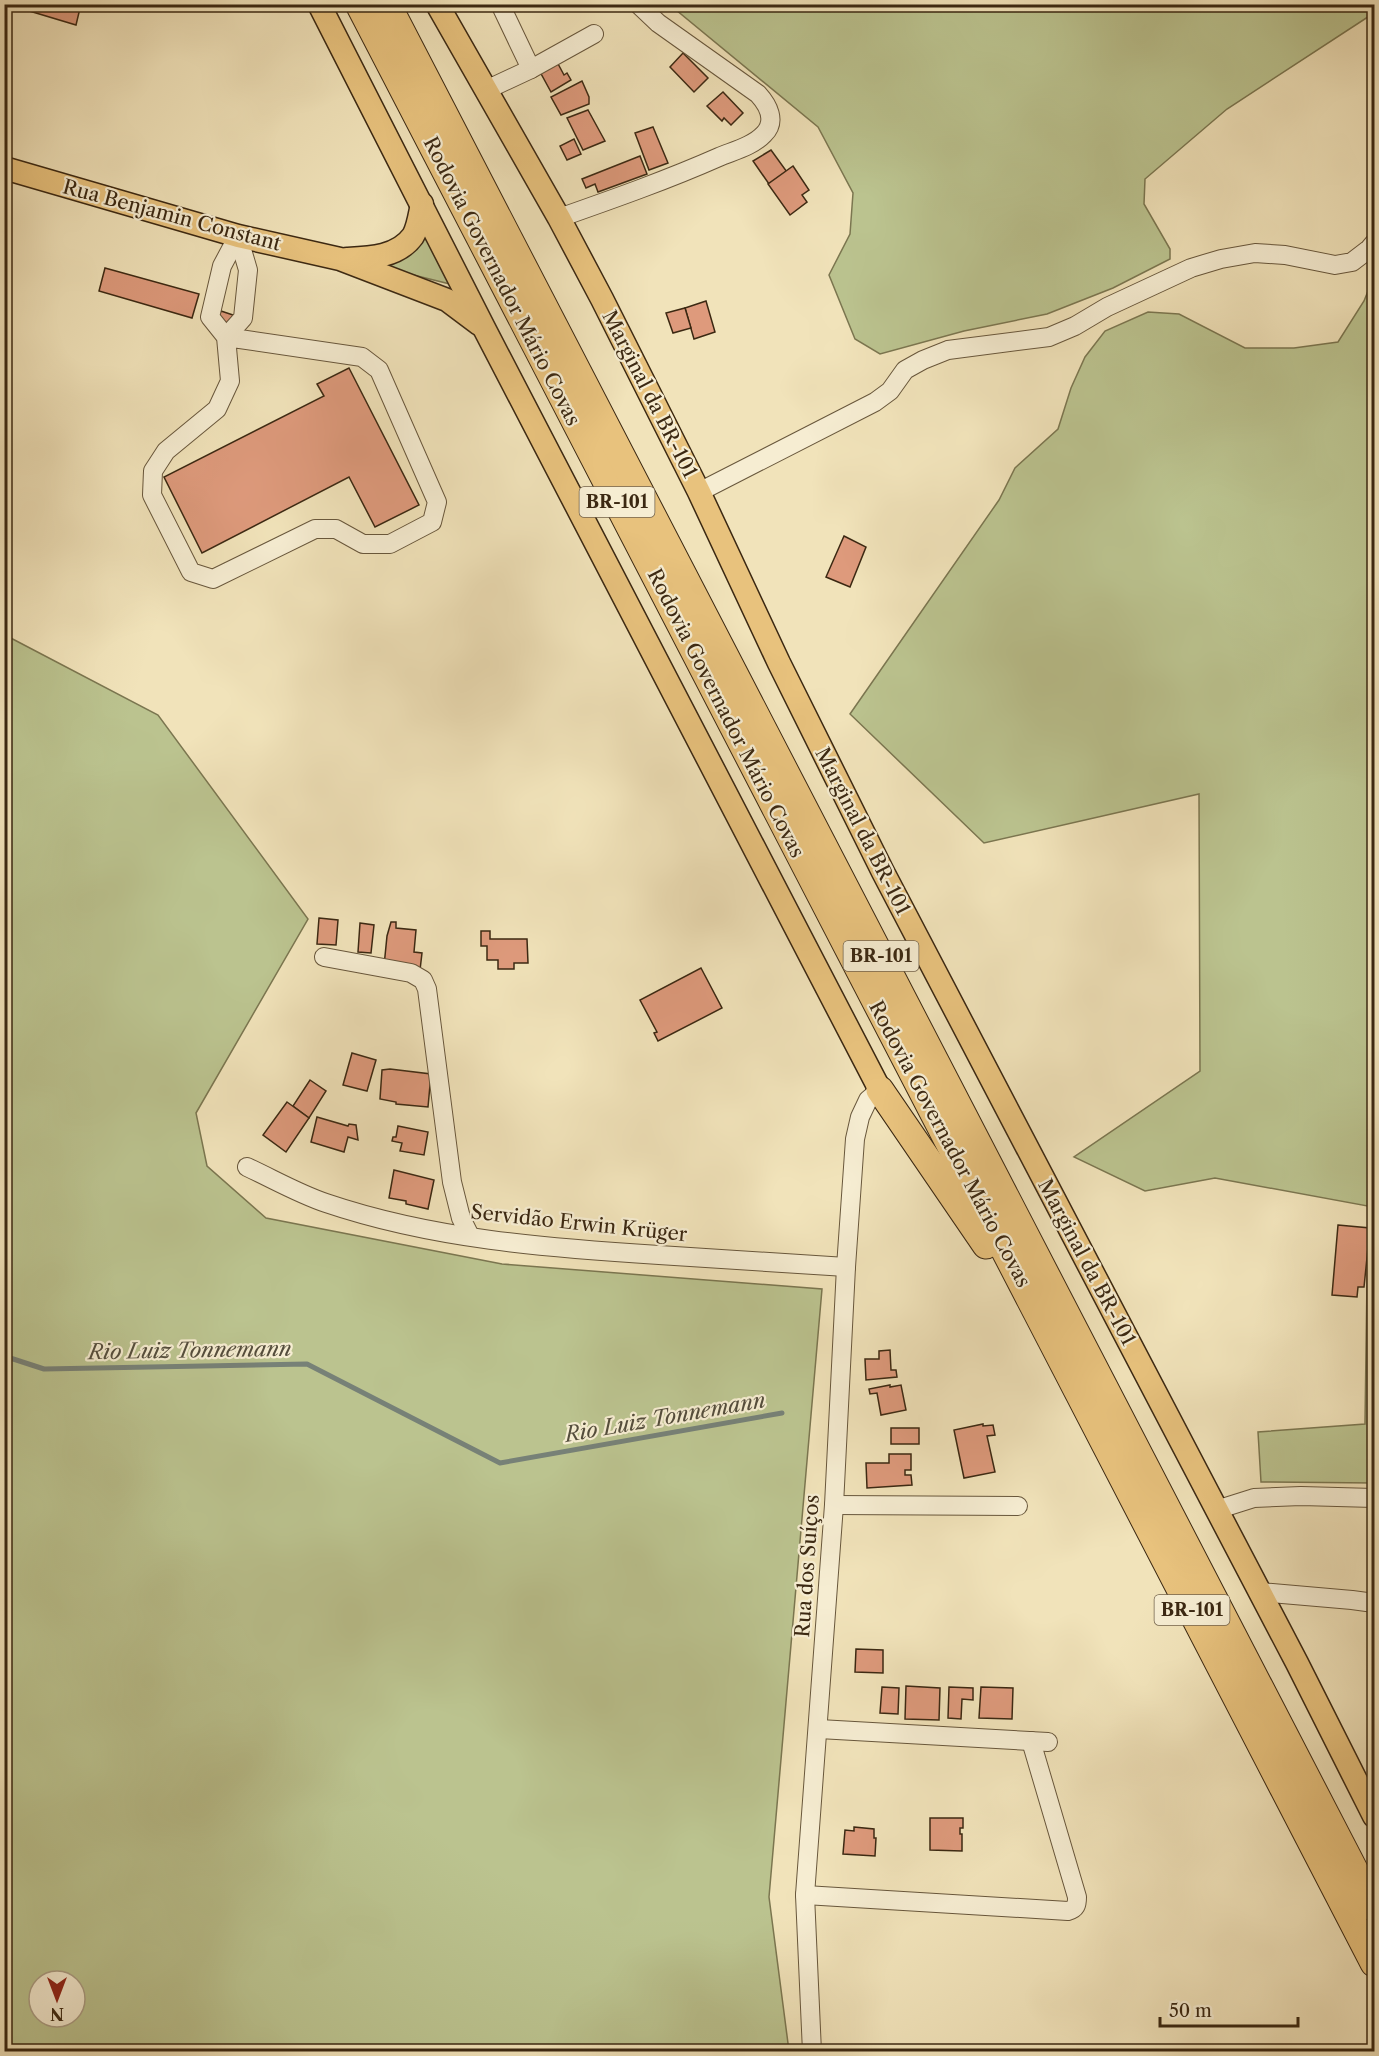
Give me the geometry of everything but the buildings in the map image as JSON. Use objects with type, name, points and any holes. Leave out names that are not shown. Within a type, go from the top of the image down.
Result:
[{"type":"highway","name":"Rodovia Governador Mário Covas","points":[[359,4],[1374,1963]]},
{"type":"highway","name":"Rodovia Governador Mário Covas","points":[[387,4],[1374,1908]]},
{"type":"highway","points":[[880,1090],[1056,1346]]},
{"type":"main road","points":[[319,4],[484,328],[880,1090]]},
{"type":"main road","name":"Marginal da BR-101","points":[[437,4],[559,218],[634,362],[883,872],[1260,1592],[1374,1816]]},
{"type":"main road","name":"Rua Benjamin Constant","points":[[4,168],[238,236],[340,260],[447,300],[484,328]]},
{"type":"main road","name":"Rua Benjamin Constant","points":[[340,260],[374,258],[396,251],[413,236],[422,204]]},
{"type":"street","points":[[500,4],[531,69]]},
{"type":"street","points":[[559,218],[666,179],[746,146],[764,135],[769,126],[770,115],[767,104],[758,94],[658,23],[638,4]]},
{"type":"street","points":[[486,90],[531,69],[594,34]]},
{"type":"street","points":[[226,337],[243,318],[248,270],[238,236]]},
{"type":"street","points":[[226,337],[362,357],[379,370],[437,502],[432,522],[390,544],[363,544],[336,529],[315,529],[213,579],[191,572],[152,495],[153,471],[166,450],[217,409],[230,381],[226,337],[210,317],[222,266],[238,236]]},
{"type":"street","points":[[699,492],[876,402],[890,391],[905,370],[948,350],[1048,337],[1075,326],[1107,307],[1191,268],[1221,259],[1255,253],[1285,255],[1335,265],[1352,262],[1374,243]]},
{"type":"street","points":[[324,957],[411,974],[423,980],[427,989],[452,1182],[461,1218],[470,1236]]},
{"type":"street","name":"Rua dos Suíços","points":[[812,2052],[805,1895],[834,1505],[855,1139],[860,1117],[868,1100],[880,1090]]},
{"type":"street","name":"Servidão Erwin Krüger","points":[[247,1167],[323,1202],[345,1209],[470,1236],[600,1252],[846,1267]]},
{"type":"street","points":[[1216,1510],[1254,1498],[1301,1496],[1374,1498]]},
{"type":"street","points":[[834,1505],[1018,1506]]},
{"type":"street","points":[[1260,1592],[1374,1604]]},
{"type":"street","points":[[805,1895],[1068,1911],[1073,1910],[1077,1904],[1039,1741],[819,1729]]},
{"type":"green space","points":[[1374,4],[1374,13],[1227,109],[1145,179],[1144,204],[1170,249],[1170,259],[1113,288],[1047,314],[964,331],[880,354],[855,339],[829,275],[850,234],[853,193],[818,127],[670,5]]},
{"type":"green space","points":[[425,238],[458,286],[373,265],[404,254]]},
{"type":"green space","points":[[1374,276],[1374,1483],[1261,1482],[1258,1432],[1365,1424],[1368,1206],[1215,1178],[1145,1191],[1074,1157],[1200,1071],[1199,794],[984,843],[850,714],[999,500],[1015,468],[1058,429],[1071,388],[1085,357],[1105,331],[1148,312],[1179,314],[1245,348],[1294,348],[1338,342],[1364,301]]},
{"type":"green space","points":[[5,635],[158,715],[308,919],[196,1113],[207,1166],[266,1218],[502,1264],[822,1289],[769,1897],[789,2051],[5,2051]]},
{"type":"waterway","name":"Rio Luiz Tonnemann","points":[[4,1356],[44,1369],[307,1364],[500,1463],[782,1413]]}]
